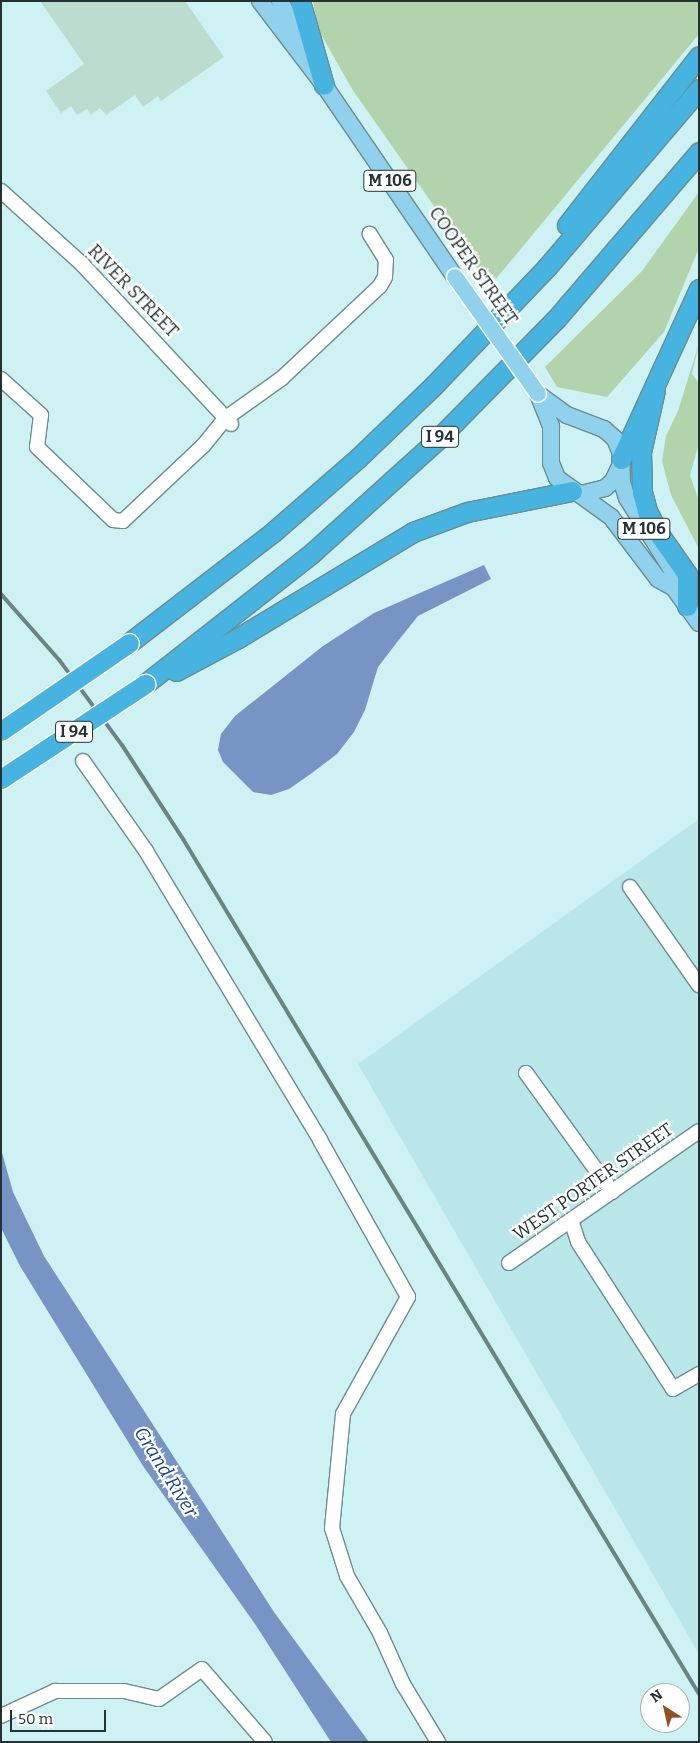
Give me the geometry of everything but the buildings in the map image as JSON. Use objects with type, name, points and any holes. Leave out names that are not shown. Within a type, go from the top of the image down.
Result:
[{"type":"highway","points":[[300,1],[324,85]]},
{"type":"highway","points":[[476,343],[699,56]]},
{"type":"highway","name":"I 94","points":[[1,731],[129,643],[272,533],[352,464],[476,343],[547,267],[699,89]]},
{"type":"highway","name":"I 94","points":[[1,779],[145,684],[312,553],[437,440],[556,319],[699,152]]},
{"type":"highway","points":[[621,463],[699,288]]},
{"type":"highway","points":[[654,390],[641,452],[642,492],[647,510],[660,534],[687,574],[695,614]]},
{"type":"highway","points":[[145,684],[223,647],[413,532],[467,512],[576,492]]},
{"type":"main road","name":"COOPER STREET","points":[[260,1],[324,85],[455,277],[538,394],[552,426],[554,473],[576,492],[611,517],[658,579],[674,588],[695,614]]},
{"type":"main road","name":"COOPER STREET","points":[[280,1],[324,85]]},
{"type":"main road","name":"COOPER STREET","points":[[538,394],[567,415],[612,435],[621,463],[630,506],[672,570],[674,588]]},
{"type":"main road","points":[[553,448],[566,430],[588,424]]},
{"type":"main road","points":[[576,492],[605,488],[613,481],[621,463]]},
{"type":"street","name":"RIVER STREET","points":[[1,191],[81,263],[229,421]]},
{"type":"street","points":[[1,379],[41,415],[37,447],[116,522],[126,520],[229,421],[282,378],[380,286],[386,271],[386,260],[370,234]]},
{"type":"street","points":[[83,762],[146,851],[320,1140],[408,1296],[343,1414],[332,1528],[347,1576],[380,1632],[403,1684],[438,1742]]},
{"type":"street","points":[[630,887],[699,985]]},
{"type":"street","points":[[526,1073],[612,1192]]},
{"type":"street","name":"WEST PORTER STREET","points":[[508,1263],[699,1131]]},
{"type":"street","points":[[571,1220],[578,1242],[673,1389],[699,1374]]},
{"type":"street","points":[[1,1716],[55,1692],[124,1691],[159,1699],[202,1669],[265,1742]]},
{"type":"shaded area","points":[[699,819],[699,1654],[358,1064]]},
{"type":"green space","points":[[313,1],[699,1],[699,34],[490,286],[352,89],[318,29]]},
{"type":"green space","points":[[699,192],[699,248],[664,332],[607,397],[557,387],[545,367],[642,271]]},
{"type":"green space","points":[[699,343],[692,374],[699,383],[699,443],[690,475],[699,501],[699,549],[671,495],[662,461],[666,436],[678,411]]},
{"type":"water","points":[[484,565],[491,579],[418,616],[378,667],[365,710],[354,732],[337,754],[312,773],[289,789],[271,795],[253,792],[223,762],[218,750],[221,734],[235,716],[323,646],[374,613]]},
{"type":"water","name":"Grand River","points":[[1,1149],[13,1192],[44,1256],[274,1612],[369,1742],[331,1742],[255,1624],[143,1466],[20,1266],[1,1228]]},
{"type":"railway","points":[[1,594],[60,661],[122,745],[183,839],[699,1694]]}]
